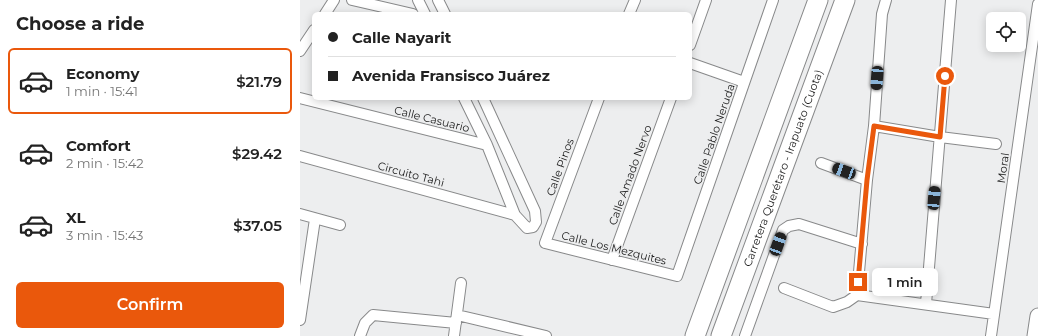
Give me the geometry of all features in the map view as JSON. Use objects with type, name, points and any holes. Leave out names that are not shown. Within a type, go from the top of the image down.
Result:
[{"type":"highway","points":[[694,336],[818,0]]},
{"type":"highway","name":"Carretera Querétaro - Irapuato (Cuota)","points":[[721,336],[846,0]]},
{"type":"street","points":[[326,12],[334,0]]},
{"type":"street","points":[[352,0],[404,12]]},
{"type":"street","points":[[418,0],[424,12]]},
{"type":"street","points":[[438,0],[444,12]]},
{"type":"street","points":[[631,12],[635,0]]},
{"type":"street","points":[[692,39],[706,0]]},
{"type":"street","name":"Calle Pablo Neruda","points":[[677,276],[773,0]]},
{"type":"street","points":[[857,295],[867,180],[874,126],[882,14],[886,0]]},
{"type":"street","points":[[926,304],[951,0]]},
{"type":"street","name":"Moral","points":[[991,336],[1038,4]]},
{"type":"street","points":[[306,47],[312,34]]},
{"type":"street","points":[[692,64],[744,82]]},
{"type":"street","name":"Calle Casuario","points":[[300,98],[487,145]]},
{"type":"street","name":"Circuito Tahi","points":[[465,100],[487,145],[515,215],[527,228],[532,227],[536,222],[535,211],[484,100]]},
{"type":"street","name":"Calle Pinos","points":[[545,244],[597,100]]},
{"type":"street","name":"Calle Amado Nervo","points":[[612,260],[670,100]]},
{"type":"street","points":[[874,126],[940,137],[996,144]]},
{"type":"street","name":"Circuito Tahi","points":[[300,156],[515,215]]},
{"type":"street","points":[[821,163],[867,180]]},
{"type":"street","points":[[300,214],[340,225]]},
{"type":"street","points":[[300,320],[315,219]]},
{"type":"street","points":[[745,336],[783,230],[789,226],[799,224],[862,244]]},
{"type":"street","name":"Calle Los Mezquites","points":[[545,244],[677,276]]},
{"type":"street","points":[[454,336],[461,283]]},
{"type":"street","points":[[784,288],[833,307],[847,302],[857,295],[994,314]]},
{"type":"street","points":[[360,336],[365,323],[373,315],[456,319],[546,336]]},
{"type":"street","points":[[1035,336],[1038,316]]},
{"type":"route","points":[[858,282],[867,180],[874,126],[940,137],[945,76]]}]
